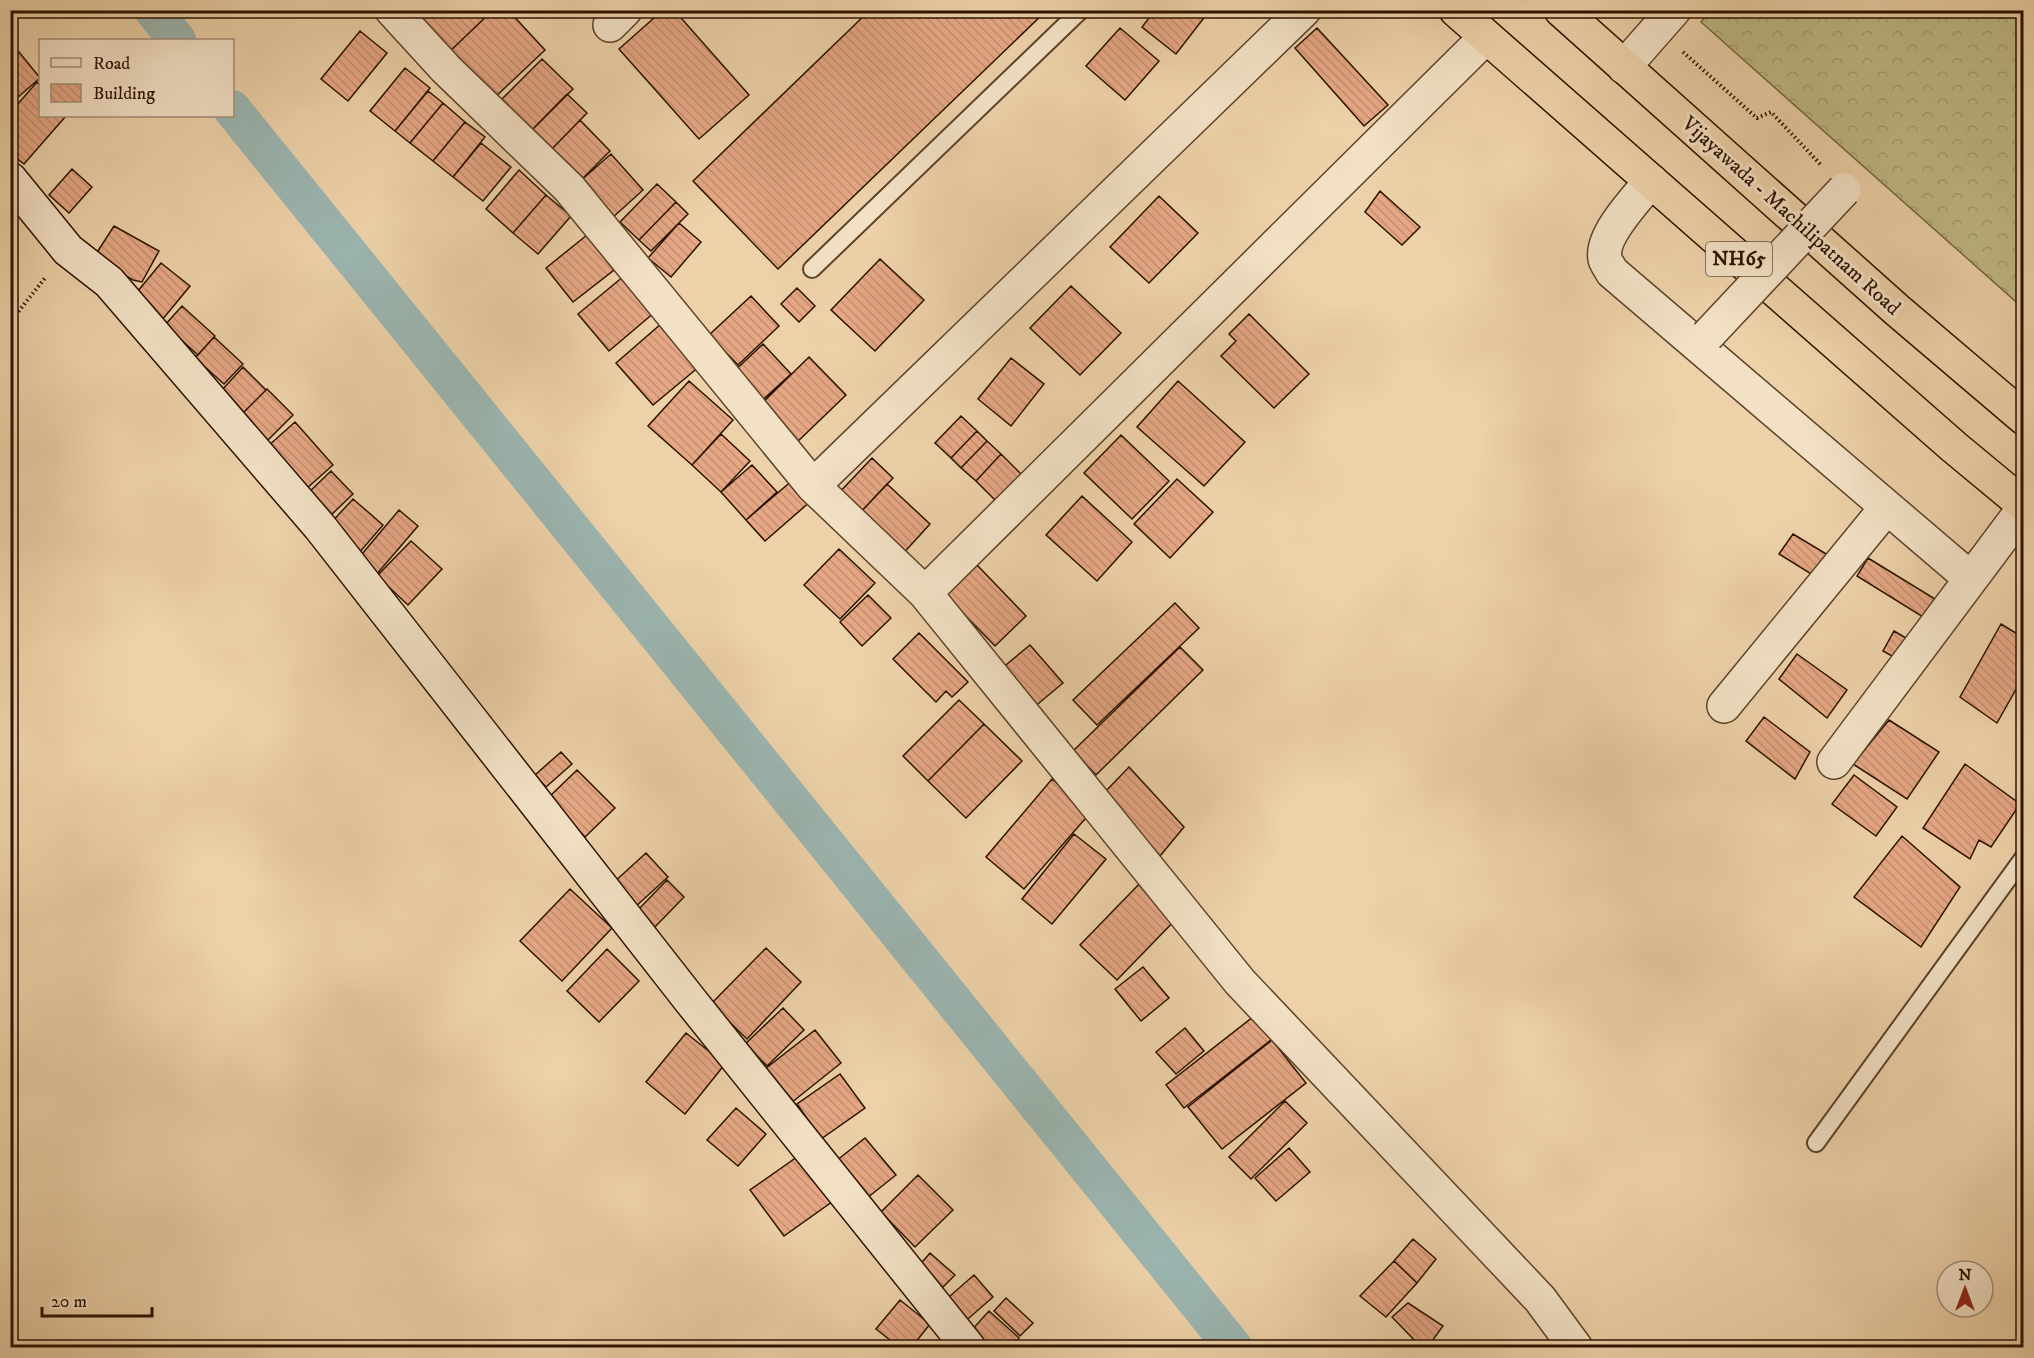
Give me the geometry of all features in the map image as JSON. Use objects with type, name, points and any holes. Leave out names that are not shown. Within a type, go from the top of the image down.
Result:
[{"type":"highway","name":"NH65","points":[[1456,10],[2024,507]]},
{"type":"highway","name":"Vijayawada - Machilipatnam Road","points":[[1561,10],[1897,310],[2024,418]]},
{"type":"street","points":[[392,10],[446,69],[569,188],[813,486],[925,593],[1240,982],[1540,1299],[1576,1347]]},
{"type":"street","points":[[813,486],[1304,10]]},
{"type":"street","points":[[1624,67],[1666,20]]},
{"type":"street","points":[[925,593],[1486,37]]},
{"type":"street","points":[[10,180],[68,250],[109,282],[320,527],[675,981],[969,1347]]},
{"type":"street","points":[[1651,181],[1619,220],[1606,244],[1605,259],[1612,272],[1970,578]]},
{"type":"street","points":[[1707,336],[1844,190]]},
{"type":"street","points":[[1724,706],[1887,507]]},
{"type":"street","points":[[1834,762],[2024,507]]},
{"type":"lane","points":[[812,269],[1081,10]]},
{"type":"lane","points":[[1816,1143],[2024,857]]},
{"type":"path","points":[[1666,20],[1757,118],[1771,112],[1844,190]]},
{"type":"path","points":[[10,322],[68,250]]},
{"type":"green space","points":[[1710,10],[2023,11],[2023,308],[1701,22]]},
{"type":"building","points":[[401,10],[493,10],[445,56]]},
{"type":"building","points":[[493,10],[508,10],[545,50],[490,102],[445,56]]},
{"type":"building","points":[[663,10],[674,10],[749,95],[699,139],[619,49]]},
{"type":"building","points":[[870,10],[1047,10],[778,269],[693,181]]},
{"type":"building","points":[[1155,10],[1210,10],[1176,54],[1142,27]]},
{"type":"building","points":[[1120,28],[1159,61],[1125,100],[1086,66]]},
{"type":"building","points":[[1317,28],[1388,105],[1364,126],[1295,48]]},
{"type":"building","points":[[360,31],[387,53],[348,101],[321,79]]},
{"type":"building","points":[[19,52],[39,79],[10,104],[10,59]]},
{"type":"building","points":[[542,59],[573,89],[528,134],[495,106]]},
{"type":"building","points":[[405,68],[430,88],[395,131],[370,111]]},
{"type":"building","points":[[37,82],[39,84],[39,117],[65,117],[24,164],[10,153],[10,113]]},
{"type":"building","points":[[428,91],[443,103],[410,143],[395,131]]},
{"type":"building","points":[[567,94],[587,113],[548,153],[528,134]]},
{"type":"building","points":[[443,103],[465,122],[433,161],[410,143]]},
{"type":"building","points":[[580,120],[610,151],[578,183],[548,153]]},
{"type":"building","points":[[465,122],[485,137],[453,177],[433,161]]},
{"type":"building","points":[[481,143],[511,167],[483,201],[453,177]]},
{"type":"building","points":[[611,154],[643,190],[611,219],[578,183]]},
{"type":"building","points":[[72,169],[92,187],[69,213],[49,195]]},
{"type":"building","points":[[519,170],[546,195],[513,233],[486,209]]},
{"type":"building","points":[[657,184],[676,202],[639,240],[620,222]]},
{"type":"building","points":[[1380,191],[1420,227],[1402,245],[1365,212]]},
{"type":"building","points":[[546,195],[571,216],[538,254],[513,233]]},
{"type":"building","points":[[1159,196],[1198,233],[1149,283],[1110,247]]},
{"type":"building","points":[[676,202],[688,214],[651,251],[639,240]]},
{"type":"building","points":[[679,223],[701,242],[671,277],[648,258]]},
{"type":"building","points":[[114,226],[159,251],[142,282],[133,280],[105,264],[96,254]]},
{"type":"building","points":[[587,235],[614,270],[573,302],[546,268]]},
{"type":"building","points":[[880,259],[924,300],[875,351],[831,310]]},
{"type":"building","points":[[161,263],[190,286],[162,320],[133,297]]},
{"type":"building","points":[[624,276],[655,312],[609,351],[578,314]]},
{"type":"building","points":[[1071,286],[1121,333],[1080,375],[1030,328]]},
{"type":"building","points":[[797,288],[815,306],[799,322],[781,304]]},
{"type":"building","points":[[751,296],[779,326],[738,365],[709,335]]},
{"type":"building","points":[[182,306],[215,336],[198,355],[165,325]]},
{"type":"building","points":[[1249,314],[1309,374],[1274,408],[1221,356],[1236,341],[1229,334]]},
{"type":"building","points":[[662,323],[700,366],[653,405],[616,363]]},
{"type":"building","points":[[214,337],[243,364],[224,384],[195,358]]},
{"type":"building","points":[[763,344],[791,374],[757,405],[729,376]]},
{"type":"building","points":[[809,357],[846,395],[792,447],[755,410]]},
{"type":"building","points":[[1011,358],[1044,384],[1011,426],[978,399]]},
{"type":"building","points":[[243,367],[266,390],[243,413],[221,391]]},
{"type":"building","points":[[689,381],[733,420],[692,465],[648,426]]},
{"type":"building","points":[[1178,381],[1245,442],[1204,486],[1137,427]]},
{"type":"building","points":[[267,389],[293,415],[266,442],[240,416]]},
{"type":"building","points":[[961,416],[977,431],[951,458],[935,443]]},
{"type":"building","points":[[295,422],[333,465],[306,489],[267,447]]},
{"type":"building","points":[[977,431],[987,441],[961,468],[951,458]]},
{"type":"building","points":[[721,434],[750,461],[721,492],[692,465]]},
{"type":"building","points":[[1121,435],[1169,481],[1132,519],[1084,473]]},
{"type":"building","points":[[987,441],[1001,454],[976,481],[961,468]]},
{"type":"building","points":[[1001,454],[1023,476],[997,502],[976,481]]},
{"type":"building","points":[[872,458],[893,478],[857,516],[836,496]]},
{"type":"building","points":[[752,465],[777,492],[746,520],[721,492]]},
{"type":"building","points":[[331,471],[353,494],[329,517],[307,494]]},
{"type":"building","points":[[794,479],[812,500],[765,541],[746,520]]},
{"type":"building","points":[[1177,479],[1213,512],[1170,558],[1134,524]]},
{"type":"building","points":[[887,484],[930,524],[900,557],[857,516]]},
{"type":"building","points":[[1082,496],[1132,542],[1097,581],[1046,535]]},
{"type":"building","points":[[353,499],[383,525],[359,553],[328,526]]},
{"type":"building","points":[[399,510],[418,526],[376,575],[357,560]]},
{"type":"building","points":[[1793,534],[1828,555],[1816,577],[1779,554]]},
{"type":"building","points":[[411,541],[442,569],[408,605],[377,576]]},
{"type":"building","points":[[839,549],[875,583],[840,619],[804,585]]},
{"type":"building","points":[[1868,558],[1935,599],[1923,617],[1857,576]]},
{"type":"building","points":[[977,565],[1026,616],[995,646],[945,595]]},
{"type":"building","points":[[868,595],[891,618],[862,646],[840,622]]},
{"type":"building","points":[[1175,603],[1199,628],[1097,725],[1073,700]]},
{"type":"building","points":[[2001,624],[2024,638],[2024,675],[1997,723],[1960,697]]},
{"type":"building","points":[[1894,631],[1911,641],[1899,660],[1883,651]]},
{"type":"building","points":[[919,633],[968,682],[952,697],[946,691],[936,702],[893,659]]},
{"type":"building","points":[[1030,645],[1063,683],[1033,708],[1001,669]]},
{"type":"building","points":[[1180,647],[1203,670],[1096,775],[1073,751]]},
{"type":"building","points":[[1797,654],[1847,690],[1827,718],[1779,679]]},
{"type":"building","points":[[959,700],[984,724],[928,781],[903,756]]},
{"type":"building","points":[[1764,717],[1810,752],[1795,779],[1746,741]]},
{"type":"building","points":[[1889,720],[1939,752],[1907,799],[1853,764]]},
{"type":"building","points":[[984,724],[1022,761],[966,818],[928,781]]},
{"type":"building","points":[[561,752],[572,764],[546,787],[535,775]]},
{"type":"building","points":[[1965,764],[2020,804],[1991,847],[1979,840],[1970,859],[1923,828]]},
{"type":"building","points":[[1129,767],[1184,827],[1155,862],[1102,795]]},
{"type":"building","points":[[577,770],[615,808],[585,837],[548,798]]},
{"type":"building","points":[[1854,775],[1897,807],[1876,836],[1832,804]]},
{"type":"building","points":[[1052,779],[1091,812],[1024,889],[986,857]]},
{"type":"building","points":[[1074,834],[1106,859],[1052,924],[1022,899]]},
{"type":"building","points":[[1902,836],[1960,887],[1921,947],[1854,897]]},
{"type":"building","points":[[646,853],[668,877],[634,908],[612,884]]},
{"type":"building","points":[[667,880],[684,897],[653,929],[636,912]]},
{"type":"building","points":[[1143,880],[1180,915],[1117,980],[1080,945]]},
{"type":"building","points":[[570,889],[612,928],[562,981],[520,941]]},
{"type":"building","points":[[766,948],[801,982],[747,1039],[711,1004]]},
{"type":"building","points":[[607,949],[639,981],[599,1022],[567,991]]},
{"type":"building","points":[[1143,967],[1169,998],[1141,1021],[1115,989]]},
{"type":"building","points":[[783,1008],[804,1030],[767,1066],[745,1044]]},
{"type":"building","points":[[1258,1013],[1276,1036],[1184,1108],[1166,1085]]},
{"type":"building","points":[[1185,1028],[1204,1051],[1176,1074],[1156,1052]]},
{"type":"building","points":[[815,1030],[841,1063],[791,1103],[765,1069]]},
{"type":"building","points":[[686,1033],[725,1064],[685,1114],[646,1082]]},
{"type":"building","points":[[1272,1040],[1306,1083],[1222,1149],[1188,1107]]},
{"type":"building","points":[[840,1074],[865,1108],[821,1139],[797,1104]]},
{"type":"building","points":[[1285,1101],[1307,1123],[1251,1179],[1229,1157]]},
{"type":"building","points":[[736,1108],[766,1134],[738,1166],[707,1140]]},
{"type":"building","points":[[865,1138],[896,1175],[867,1198],[836,1161]]},
{"type":"building","points":[[1289,1148],[1310,1172],[1276,1201],[1255,1178]]},
{"type":"building","points":[[804,1152],[836,1199],[784,1236],[750,1190]]},
{"type":"building","points":[[918,1175],[953,1210],[915,1247],[881,1212]]},
{"type":"building","points":[[1413,1239],[1436,1259],[1417,1283],[1394,1261]]},
{"type":"building","points":[[930,1253],[955,1275],[941,1289],[917,1268]]},
{"type":"building","points":[[1394,1261],[1417,1283],[1386,1317],[1360,1296]]},
{"type":"building","points":[[974,1275],[993,1297],[961,1325],[942,1303]]},
{"type":"building","points":[[1006,1298],[1033,1323],[1020,1336],[994,1311]]},
{"type":"building","points":[[900,1300],[930,1324],[911,1348],[900,1348],[876,1329]]},
{"type":"building","points":[[1408,1303],[1443,1326],[1427,1348],[1422,1348],[1392,1317]]},
{"type":"building","points":[[989,1311],[1019,1338],[1010,1348],[987,1348],[970,1332]]},
{"type":"waterway","points":[[153,10],[176,39]]},
{"type":"waterway","points":[[234,111],[1234,1348]]}]
